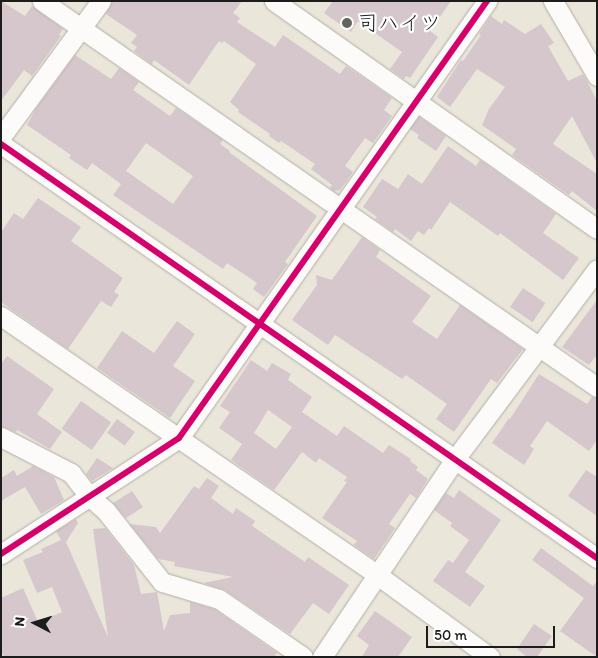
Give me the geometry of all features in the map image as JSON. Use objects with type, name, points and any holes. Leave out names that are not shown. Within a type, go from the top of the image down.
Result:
[{"type":"street","points":[[42,1],[597,387]]},
{"type":"street","points":[[1,137],[101,1]]},
{"type":"street","points":[[1,554],[179,438],[487,1]]},
{"type":"street","points":[[554,1],[597,76]]},
{"type":"street","points":[[283,4],[416,102],[597,229]]},
{"type":"street","points":[[1,144],[597,558]]},
{"type":"street","points":[[322,657],[455,459],[597,269]]},
{"type":"street","points":[[1,316],[376,574],[490,657]]},
{"type":"street","points":[[1,437],[71,473],[90,497],[106,511],[162,582],[218,599],[303,657]]},
{"type":"building","points":[[1,1],[25,16],[32,6],[63,29],[59,35],[61,36],[32,76],[24,70],[1,101]]},
{"type":"building","points":[[112,1],[242,1],[233,13],[240,18],[237,22],[275,47],[283,35],[340,74],[346,66],[392,98],[384,110],[392,116],[373,143],[365,138],[345,166],[353,172],[340,190],[334,191],[330,188],[332,185],[311,169],[315,164],[281,141],[279,143],[269,136],[270,134],[238,112],[239,110],[230,102],[256,64],[224,41],[222,43],[219,41],[189,85],[154,60],[152,64],[134,51],[137,47],[131,43],[137,35],[106,14]]},
{"type":"building","points":[[333,1],[451,1],[430,31],[438,37],[410,78],[406,76],[404,79],[390,69],[402,52],[358,21],[351,32],[324,13]]},
{"type":"building","points":[[491,16],[502,24],[504,20],[525,34],[541,24],[554,43],[548,46],[568,81],[583,74],[587,81],[597,101],[597,163],[572,116],[553,144],[597,174],[597,211],[572,191],[569,195],[512,155],[516,149],[482,125],[489,109],[505,87],[477,69],[450,107],[437,97],[461,60],[463,61],[481,35],[479,34]]},
{"type":"building","points":[[75,55],[111,79],[119,68],[139,82],[133,90],[170,116],[176,108],[223,140],[220,144],[229,152],[317,216],[285,262],[288,264],[264,297],[253,289],[257,283],[227,263],[223,269],[113,195],[121,184],[92,163],[87,170],[69,158],[71,155],[27,125],[37,107]],"holes":[[[146,143],[193,176],[173,204],[126,171]]]},
{"type":"building","points":[[419,117],[446,136],[436,151],[417,138],[419,135],[410,129]]},
{"type":"building","points":[[448,146],[476,166],[480,160],[556,214],[543,233],[579,258],[563,280],[500,233],[498,236],[450,202],[431,230],[429,228],[424,235],[418,231],[411,241],[395,229],[393,232],[375,219],[377,217],[363,207],[382,179],[398,189],[408,174],[422,184]]},
{"type":"building","points":[[38,198],[81,227],[71,241],[123,278],[114,292],[119,295],[111,307],[101,301],[68,349],[1,302],[1,232],[14,213],[23,219]]},
{"type":"building","points":[[362,237],[380,250],[376,257],[431,296],[412,322],[437,339],[460,305],[523,349],[497,383],[491,379],[454,432],[436,419],[447,404],[406,375],[402,379],[335,335],[328,345],[292,320],[317,285],[316,275],[332,280]]},
{"type":"building","points":[[523,288],[545,303],[533,322],[510,307]]},
{"type":"building","points":[[597,300],[597,355],[589,365],[562,347]]},
{"type":"building","points":[[177,321],[195,334],[173,366],[195,381],[170,418],[97,368],[122,331],[154,353]]},
{"type":"building","points":[[7,356],[54,389],[37,414],[62,432],[50,449],[17,430],[16,432],[1,426],[1,364]]},
{"type":"building","points":[[251,360],[267,371],[272,363],[291,374],[288,380],[312,397],[302,412],[337,436],[344,426],[383,453],[389,445],[411,459],[410,461],[418,467],[416,470],[428,479],[416,498],[410,494],[389,524],[395,528],[374,559],[354,545],[357,541],[322,518],[347,482],[344,481],[347,477],[319,458],[316,463],[302,452],[274,490],[231,460],[242,444],[219,428],[230,412],[220,406]],"holes":[[[268,410],[292,427],[276,449],[254,433]]]},
{"type":"building","points":[[539,374],[587,404],[592,397],[597,398],[597,440],[589,451],[547,421],[530,446],[534,449],[524,465],[492,443]]},
{"type":"building","points":[[81,401],[111,422],[92,450],[61,429]]},
{"type":"building","points":[[117,419],[135,432],[125,446],[107,433]]},
{"type":"building","points":[[97,458],[113,468],[92,481],[86,474]]},
{"type":"building","points":[[33,466],[54,477],[64,500],[41,514],[25,487],[1,501],[1,478],[14,470],[17,476]]},
{"type":"building","points":[[586,470],[597,477],[597,516],[568,496]]},
{"type":"building","points":[[207,478],[219,486],[211,498],[233,514],[236,508],[255,521],[252,526],[305,562],[308,557],[349,585],[329,614],[313,603],[290,634],[225,590],[203,583],[233,577],[174,566],[175,562],[158,559],[130,524],[156,527],[160,533],[194,486],[199,489]]},
{"type":"building","points":[[459,490],[501,520],[465,572],[485,586],[470,607],[433,581],[448,560],[453,563],[469,540],[450,526],[452,523],[434,510],[446,493],[454,498]]},
{"type":"building","points":[[132,491],[143,507],[126,518],[113,503]]},
{"type":"building","points":[[76,519],[78,523],[66,542],[108,637],[93,529],[105,528],[134,565],[141,594],[157,592],[164,631],[170,615],[190,613],[190,602],[214,609],[277,653],[274,657],[4,657],[1,651],[1,598],[23,588],[38,622],[62,612],[52,587],[37,593],[23,560],[43,552],[41,549],[61,540],[56,531]]},
{"type":"building","points":[[541,548],[593,586],[597,581],[597,657],[560,631],[584,598],[532,560]]},
{"type":"building","points":[[375,611],[412,637],[398,657],[362,657],[369,645],[357,636]]},
{"type":"building","points":[[534,624],[552,636],[537,657],[527,657],[517,649]]},
{"type":"cycle path","points":[[1,554],[179,438],[487,1]]},
{"type":"cycle path","points":[[1,144],[597,558]]},
{"type":"place","name":"司ハイツ","points":[[347,23]]}]
